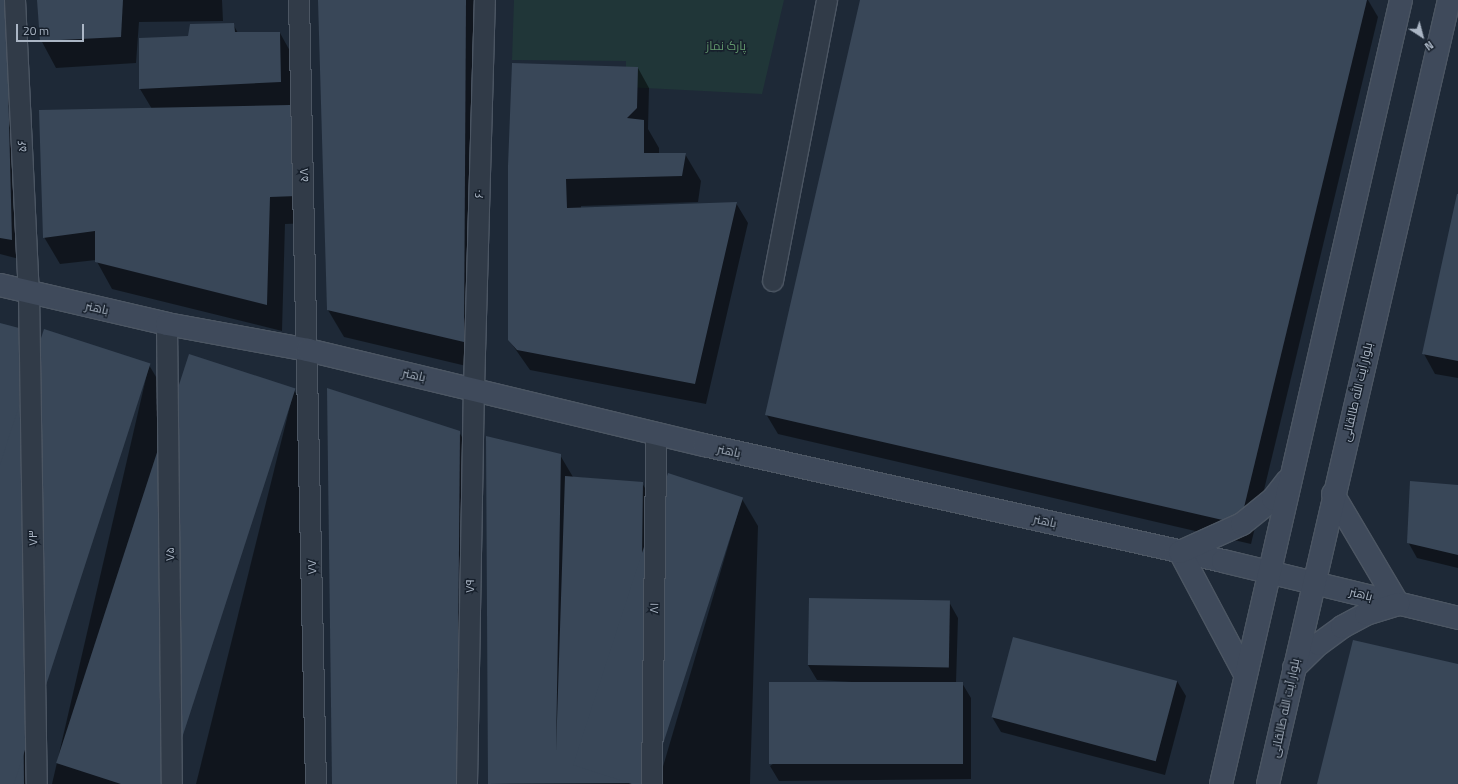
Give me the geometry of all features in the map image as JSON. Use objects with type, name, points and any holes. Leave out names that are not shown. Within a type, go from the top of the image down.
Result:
[{"type":"main road","points":[[1221,784],[1268,572],[1401,0]]},
{"type":"main road","name":"بلوار آیت الله طالقانی","points":[[1268,784],[1333,494],[1451,8]]},
{"type":"main road","name":"باهنر","points":[[0,285],[167,324],[308,350],[656,433],[1268,572],[1458,618]]},
{"type":"main road","points":[[1245,674],[1180,552],[1242,524],[1273,499],[1290,477]]},
{"type":"main road","points":[[1294,668],[1319,644],[1342,627],[1366,614],[1398,604],[1333,494]]},
{"type":"street","name":"۵۶","points":[[15,0],[29,292]]},
{"type":"street","name":"۵۸","points":[[299,0],[308,350]]},
{"type":"street","name":"۶۰","points":[[474,389],[485,0]]},
{"type":"street","points":[[773,281],[827,0]]},
{"type":"street","name":"۷۳","points":[[29,292],[37,784]]},
{"type":"street","name":"۷۵","points":[[167,324],[172,784]]},
{"type":"street","name":"۷۷","points":[[308,350],[316,784]]},
{"type":"street","name":"۷۹","points":[[467,784],[474,389]]},
{"type":"street","name":"۸۱","points":[[652,784],[656,433]]},
{"type":"green space","name":"پارک نماز","points":[[514,0],[784,0],[762,94],[626,87],[626,61],[512,60]]},
{"type":"building","points":[[0,0],[6,0],[12,240],[0,238]]},
{"type":"building","points":[[37,0],[123,0],[121,37],[40,41]]},
{"type":"building","points":[[318,0],[466,0],[464,342],[327,310]]},
{"type":"building","points":[[860,0],[1367,0],[1240,524],[765,415]]},
{"type":"building","points":[[234,23],[235,32],[280,32],[281,82],[139,89],[139,38],[188,36],[190,24]]},
{"type":"building","points":[[512,63],[638,67],[637,108],[627,118],[644,120],[644,153],[686,153],[682,176],[566,179],[567,208],[737,202],[695,384],[517,350],[508,340],[508,166]]},
{"type":"building","points":[[290,105],[297,196],[270,197],[267,305],[95,262],[95,231],[43,238],[39,110]]},
{"type":"building","points":[[1458,194],[1458,361],[1422,354]]},
{"type":"building","points":[[0,323],[19,328],[24,784],[0,784]]},
{"type":"building","points":[[44,329],[151,364],[14,784],[0,784],[0,464]]},
{"type":"building","points":[[189,354],[296,389],[167,784],[121,784],[56,763]]},
{"type":"building","points":[[327,388],[460,431],[457,784],[332,784]]},
{"type":"building","points":[[486,436],[561,454],[556,751],[565,476],[643,482],[639,783],[488,784]]},
{"type":"building","points":[[668,473],[743,497],[650,784],[632,784],[573,765]]},
{"type":"building","points":[[1410,481],[1458,485],[1458,555],[1407,543]]},
{"type":"building","points":[[809,598],[950,600],[949,667],[808,665]]},
{"type":"building","points":[[1013,637],[1177,681],[1156,761],[992,717]]},
{"type":"building","points":[[1353,640],[1458,664],[1458,784],[1317,784]]},
{"type":"building","points":[[769,682],[963,682],[963,764],[769,764]]}]
